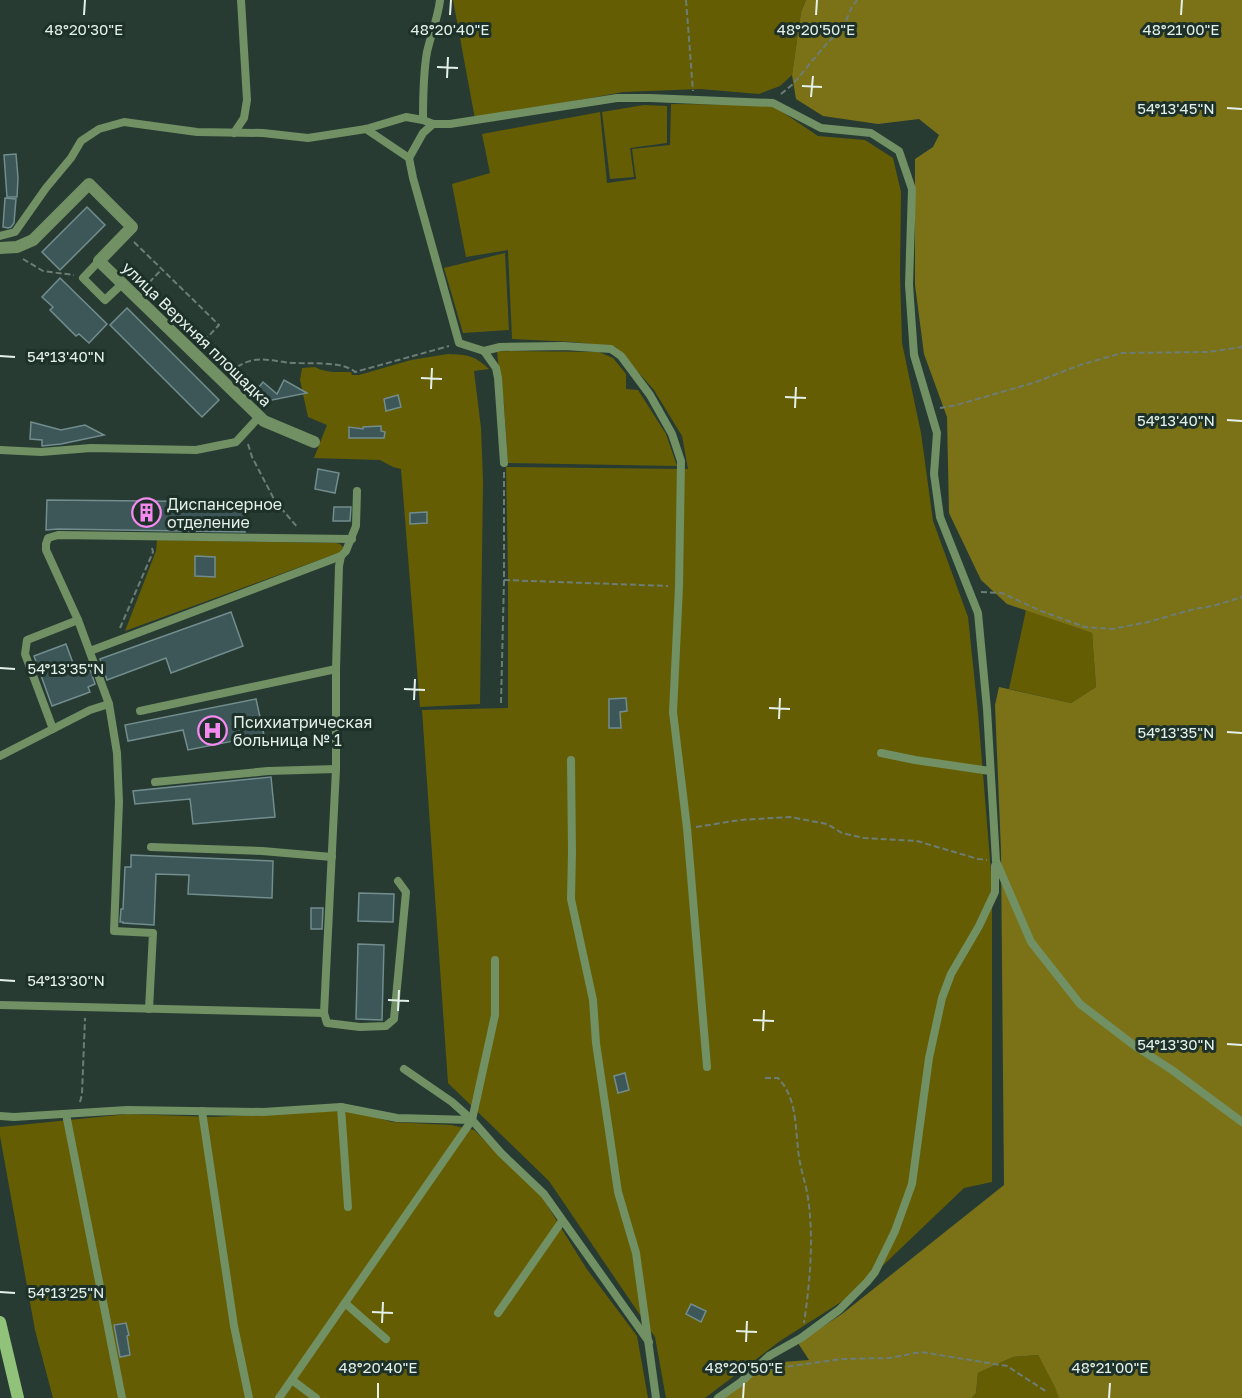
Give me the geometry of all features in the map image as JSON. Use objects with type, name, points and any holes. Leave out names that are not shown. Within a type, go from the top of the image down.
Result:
[{"type":"street","points":[[0,248],[17,247],[33,240],[89,184],[132,227],[125,234]]},
{"type":"street","name":"улица Верхняя площадка","points":[[125,234],[99,261],[264,421],[314,442]]},
{"type":"street","points":[[0,1322],[18,1398]]},
{"type":"lane","points":[[234,133],[244,118],[247,100],[241,0]]},
{"type":"lane","points":[[423,120],[427,54],[440,0]]},
{"type":"lane","points":[[0,236],[15,232],[46,188],[72,158],[81,141],[99,129],[124,122],[197,132],[263,133],[308,138],[366,129],[406,117],[433,124],[450,124],[617,98],[694,99],[773,103],[821,128],[871,133],[899,152],[912,189],[909,285],[914,355],[937,433],[934,474],[940,517],[978,613],[987,709],[996,861],[995,892],[979,926],[951,974],[942,998],[929,1058],[912,1184],[895,1231],[875,1272],[839,1310],[801,1338],[769,1356],[718,1398]]},
{"type":"lane","points":[[433,124],[423,133],[409,158],[459,343],[484,351],[500,347],[564,346],[611,349],[621,356],[650,395],[672,434],[681,461],[679,587],[673,712],[687,828],[707,1067]]},
{"type":"lane","points":[[366,129],[409,158]]},
{"type":"lane","points":[[99,261],[83,278],[105,300],[122,284]]},
{"type":"lane","points":[[484,351],[496,368],[498,378],[504,463]]},
{"type":"lane","points":[[0,450],[42,452],[91,448],[196,450],[236,442],[260,417]]},
{"type":"lane","points":[[90,651],[341,556],[352,539],[356,526],[357,491]]},
{"type":"lane","points":[[149,1009],[153,933],[114,931],[120,802],[117,753],[109,704],[78,620],[46,550],[48,538],[58,535],[352,539]]},
{"type":"lane","points":[[341,556],[336,669],[336,769],[324,1013],[327,1023],[360,1027],[386,1026],[394,1019],[406,892],[398,881]]},
{"type":"lane","points":[[53,729],[25,654],[27,640],[78,620]]},
{"type":"lane","points":[[140,711],[336,669]]},
{"type":"lane","points":[[0,756],[90,710],[109,704]]},
{"type":"lane","points":[[881,753],[990,771]]},
{"type":"lane","points":[[571,760],[571,899],[593,1000],[596,1043],[618,1192],[636,1253],[656,1398]]},
{"type":"lane","points":[[155,782],[268,771],[336,769]]},
{"type":"lane","points":[[151,847],[262,851],[332,857]]},
{"type":"lane","points":[[996,861],[1031,942],[1080,1004],[1242,1122]]},
{"type":"lane","points":[[279,1398],[472,1120],[495,1015],[495,960]]},
{"type":"lane","points":[[0,1005],[324,1013]]},
{"type":"lane","points":[[404,1069],[452,1102],[544,1194],[648,1342]]},
{"type":"lane","points":[[0,1116],[127,1110],[263,1112],[341,1107],[397,1118],[472,1120]]},
{"type":"lane","points":[[341,1107],[348,1207]]},
{"type":"lane","points":[[202,1111],[234,1326],[249,1398]]},
{"type":"lane","points":[[66,1114],[122,1398]]},
{"type":"lane","points":[[498,1313],[562,1221]]},
{"type":"lane","points":[[345,1304],[386,1339]]},
{"type":"lane","points":[[292,1380],[316,1398]]},
{"type":"path","points":[[686,0],[694,99]]},
{"type":"path","points":[[773,103],[793,84],[828,42],[842,30],[858,0]]},
{"type":"path","points":[[125,234],[219,325],[193,353]]},
{"type":"path","points":[[16,255],[43,271],[83,278]]},
{"type":"path","points":[[136,297],[162,269]]},
{"type":"path","points":[[220,380],[242,363],[256,360],[312,362],[351,368],[355,372],[459,343]]},
{"type":"path","points":[[931,410],[957,405],[1036,382],[1080,365],[1122,353],[1207,352],[1242,347]]},
{"type":"path","points":[[244,433],[252,457],[275,501],[309,538]]},
{"type":"path","points":[[501,703],[504,463]]},
{"type":"path","points":[[114,642],[153,552],[152,536]]},
{"type":"path","points":[[504,580],[679,587]]},
{"type":"path","points":[[970,591],[1002,593],[1041,611],[1085,627],[1112,629],[1148,622],[1242,597]]},
{"type":"path","points":[[687,828],[740,820],[790,817],[827,824],[842,833],[864,838],[918,841],[978,859],[996,861]]},
{"type":"path","points":[[77,1113],[82,1094],[85,1007]]},
{"type":"path","points":[[765,1078],[778,1078],[785,1085],[790,1096],[799,1159],[808,1197],[812,1236],[801,1338]]},
{"type":"path","points":[[752,1372],[842,1359],[890,1358],[921,1352],[1007,1366],[1047,1392]]},
{"type":"shaded area","points":[[453,0],[806,0],[801,12],[792,75],[780,86],[759,94],[700,89],[623,92],[475,119]]},
{"type":"shaded area","points":[[806,0],[1242,0],[1242,1398],[1059,1398],[1038,1355],[1013,1357],[978,1373],[976,1393],[972,1398],[723,1398],[770,1363],[809,1360],[798,1343],[842,1314],[1004,1185],[1001,851],[995,705],[999,687],[1071,703],[1096,687],[1092,633],[1007,604],[981,580],[949,513],[947,417],[924,354],[915,285],[915,159],[933,147],[939,135],[919,119],[878,124],[823,116],[796,99],[792,75],[801,12]]},
{"type":"shaded area","points":[[671,104],[772,105],[818,136],[865,140],[893,158],[901,192],[902,343],[921,433],[933,521],[968,617],[992,884],[992,1182],[964,1188],[852,1295],[780,1341],[705,1398],[666,1398],[655,1337],[549,1181],[448,1083],[422,710],[508,708],[506,467],[688,469],[682,436],[654,390],[616,347],[512,339],[508,250],[466,257],[452,184],[490,173],[482,134],[600,112],[607,183],[636,179],[632,149],[670,145]]},
{"type":"shaded area","points":[[644,105],[667,106],[667,143],[630,148],[634,177],[610,179],[602,112]]},
{"type":"shaded area","points":[[505,253],[509,330],[463,333],[444,268]]},
{"type":"shaded area","points":[[497,351],[599,352],[613,358],[626,374],[626,389],[638,390],[666,434],[677,466],[508,463]]},
{"type":"shaded area","points":[[448,354],[470,357],[489,369],[474,371],[481,428],[483,481],[480,704],[420,707],[401,469],[380,460],[314,458],[327,425],[308,417],[300,380],[302,368],[315,367],[359,375],[411,360]]},
{"type":"shaded area","points":[[157,540],[336,543],[344,548],[341,552],[125,631],[156,551]]},
{"type":"shaded area","points":[[1026,610],[1092,633],[1096,687],[1071,703],[1009,689]]},
{"type":"shaded area","points":[[350,1110],[392,1122],[451,1125],[474,1130],[542,1197],[586,1268],[637,1336],[648,1398],[53,1398],[35,1330],[0,1127],[128,1114],[213,1117]]},
{"type":"shaded area","points":[[1038,1355],[1056,1387],[1059,1398],[972,1398],[976,1393],[978,1373],[1013,1357]]},
{"type":"building","points":[[16,154],[17,197],[7,197],[4,155]]},
{"type":"building","points":[[5,198],[16,199],[14,223],[8,228],[3,227]]},
{"type":"building","points":[[87,207],[105,225],[60,270],[42,252]]},
{"type":"building","points":[[60,278],[107,324],[89,343],[79,334],[76,336],[50,310],[53,307],[42,297]]},
{"type":"building","points":[[127,308],[219,400],[202,417],[110,325]]},
{"type":"building","points":[[237,371],[259,387],[263,382],[277,394],[284,380],[307,393],[258,402],[231,378]]},
{"type":"building","points":[[398,395],[401,407],[386,411],[384,399]]},
{"type":"building","points":[[31,422],[61,430],[85,425],[104,435],[42,446],[42,440],[30,439]]},
{"type":"building","points":[[381,426],[381,431],[385,432],[384,438],[349,438],[349,427],[363,429],[363,427]]},
{"type":"building","points":[[318,469],[339,473],[335,493],[315,489]]},
{"type":"building","name":"Диспансерное отделение","points":[[47,500],[245,502],[245,532],[46,530]]},
{"type":"building","points":[[334,507],[351,507],[350,521],[333,521]]},
{"type":"building","points":[[427,512],[427,523],[410,524],[410,513]]},
{"type":"building","points":[[195,556],[215,557],[215,577],[195,576]]},
{"type":"building","points":[[231,612],[243,646],[171,673],[166,658],[107,680],[100,659]]},
{"type":"building","points":[[66,644],[77,674],[90,669],[95,684],[88,687],[90,692],[52,706],[34,656]]},
{"type":"building","points":[[626,698],[627,711],[620,712],[621,728],[609,728],[609,699]]},
{"type":"building","points":[[256,699],[264,735],[188,750],[183,730],[128,741],[125,725]]},
{"type":"building","points":[[271,777],[275,817],[193,824],[190,799],[135,804],[133,791]]},
{"type":"building","points":[[131,855],[273,861],[272,898],[188,894],[189,875],[156,874],[154,925],[123,923],[120,922],[121,909],[123,909],[125,867],[131,867]]},
{"type":"building","points":[[359,893],[394,894],[393,922],[358,921]]},
{"type":"building","points":[[311,908],[323,908],[322,929],[311,929]]},
{"type":"building","points":[[358,944],[384,945],[382,1020],[356,1019]]},
{"type":"building","points":[[625,1073],[629,1090],[618,1093],[614,1076]]},
{"type":"building","points":[[691,1304],[706,1311],[701,1322],[686,1314]]},
{"type":"building","points":[[126,1323],[130,1355],[120,1357],[114,1325]]},
{"type":"place","name":"Диспансерное отделение","points":[[146,513]]},
{"type":"place","name":"Психиатрическая больница № 1","points":[[212,731]]}]
